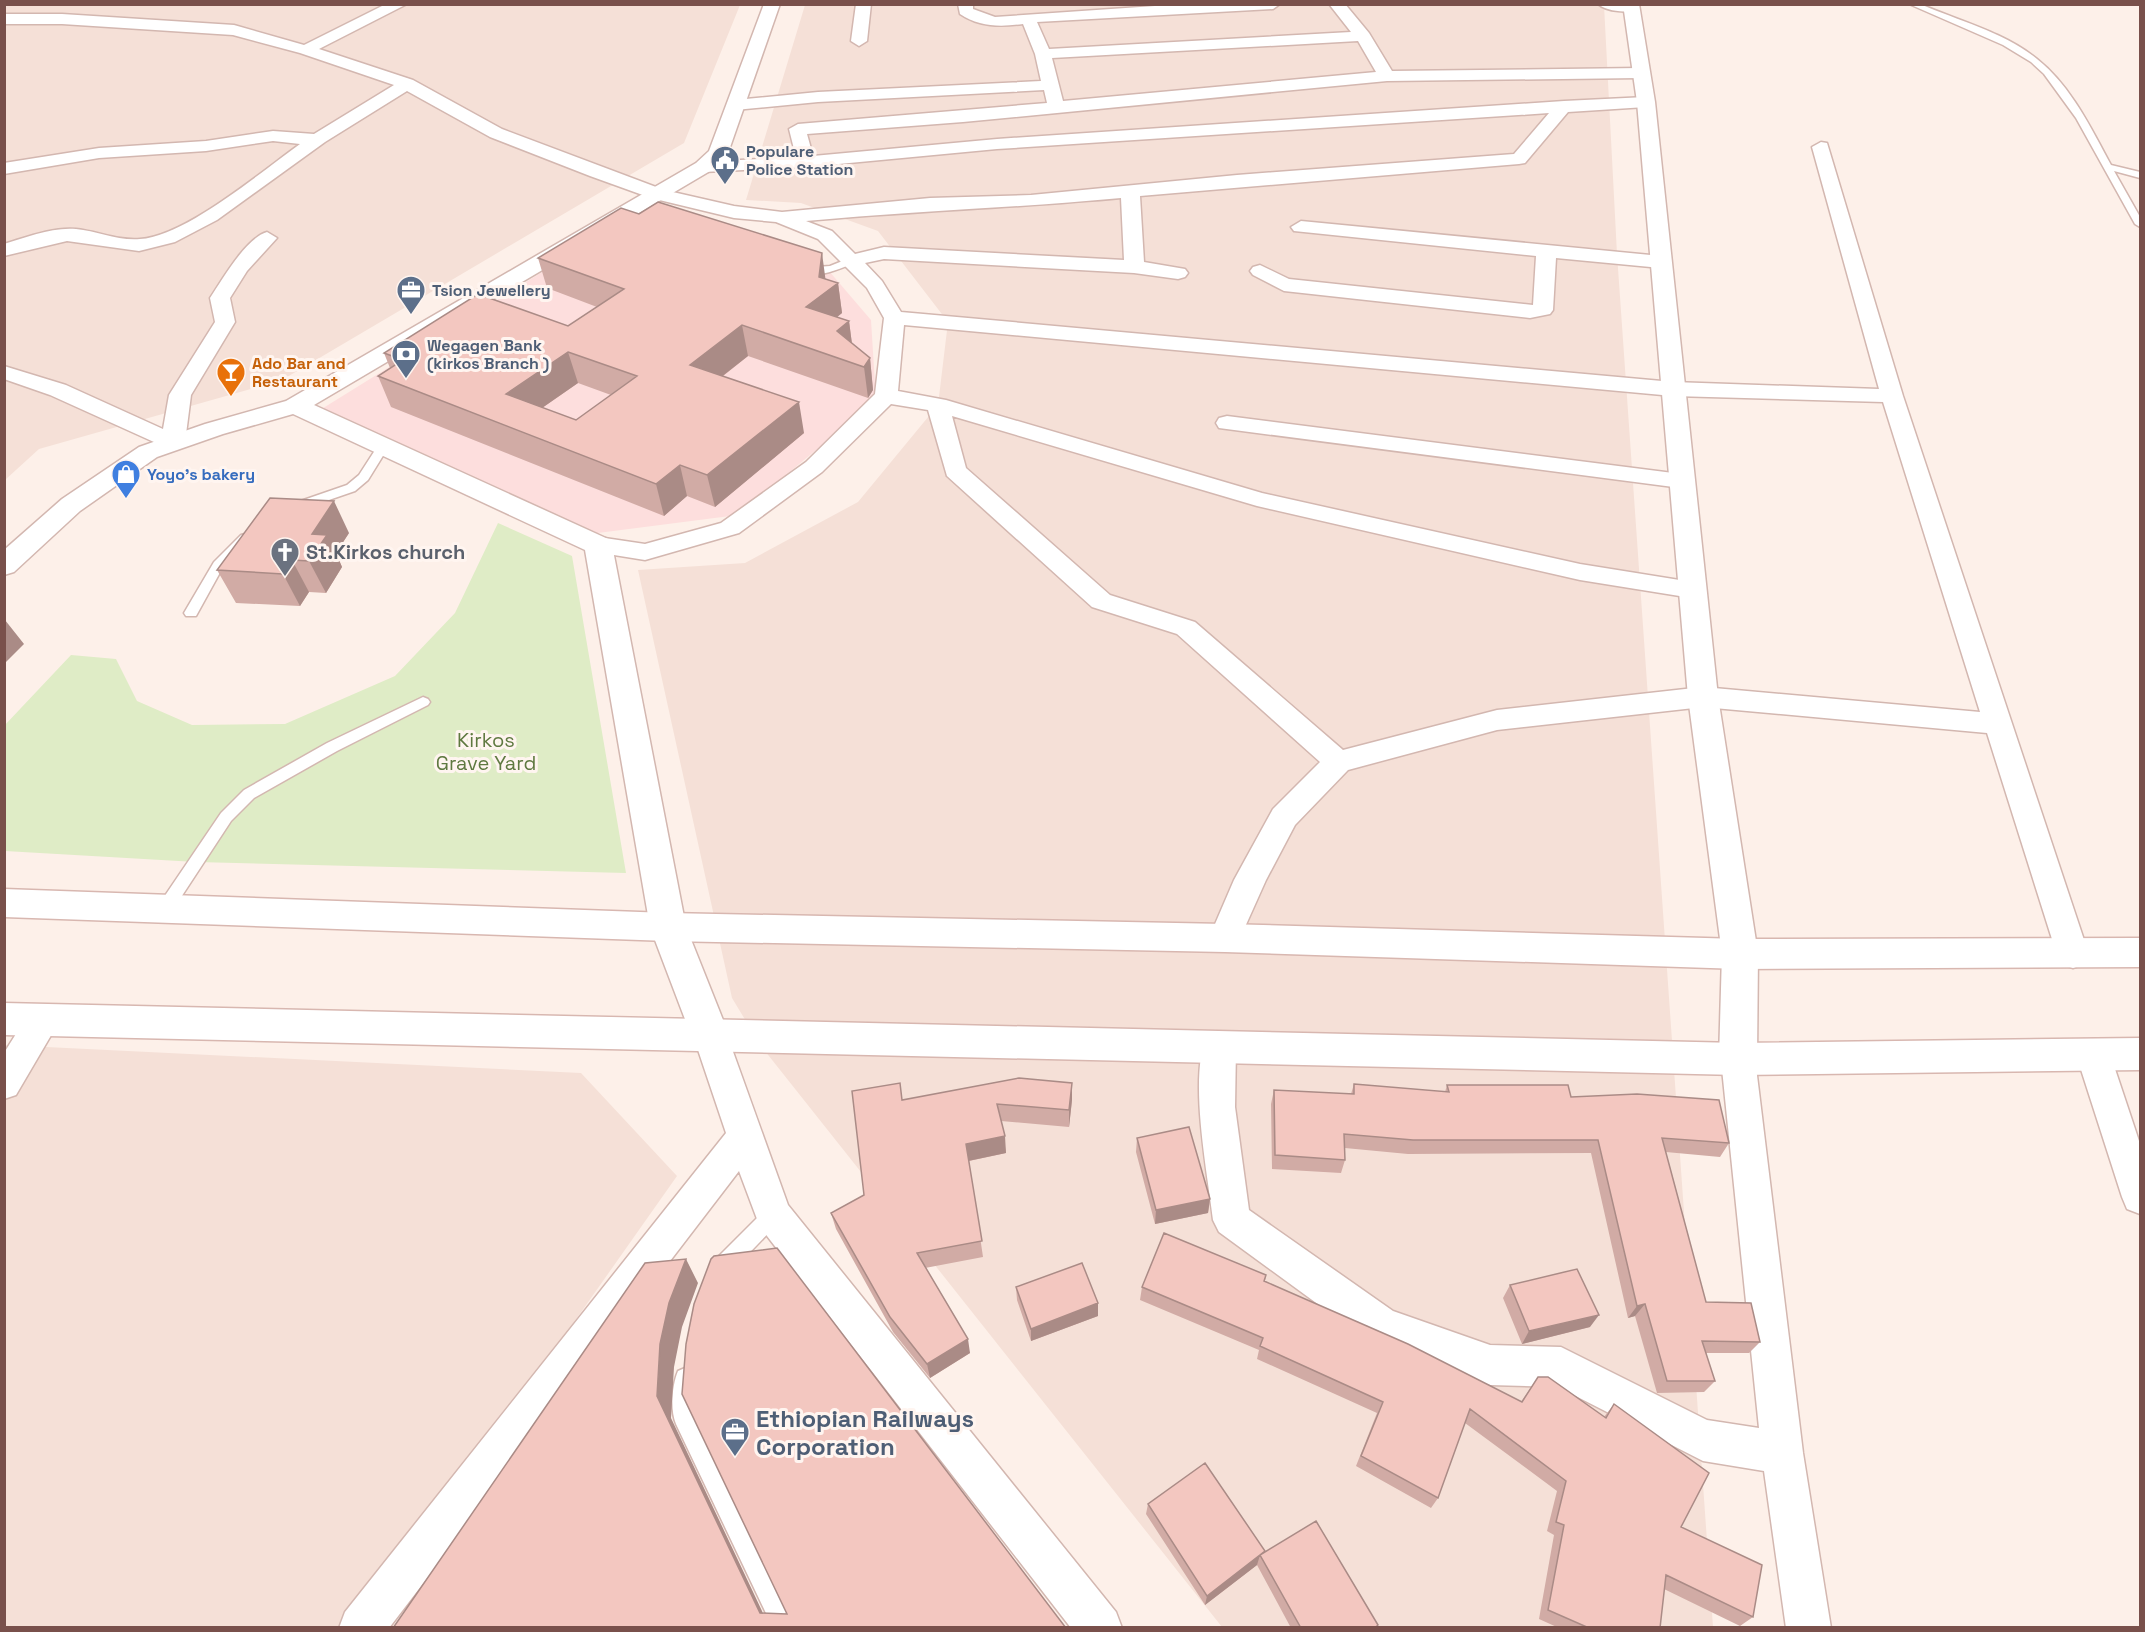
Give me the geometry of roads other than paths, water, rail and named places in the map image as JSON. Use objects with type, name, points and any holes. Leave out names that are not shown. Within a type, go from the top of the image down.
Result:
[{"type":"street","points":[[4,11],[15,4]]},
{"type":"street","points":[[306,50],[369,17],[400,4]]},
{"type":"street","points":[[4,566],[71,505],[148,452],[173,442],[295,406],[703,167],[718,153],[772,4]]},
{"type":"street","points":[[860,41],[864,4]]},
{"type":"street","points":[[966,4],[965,11],[985,21],[1005,22],[1028,18],[1273,4]]},
{"type":"street","points":[[1336,4],[1362,36],[1387,76]]},
{"type":"street","points":[[1605,4],[1631,6],[1646,102],[1703,698],[1740,954],[1738,1059],[1782,1453],[1809,1628]]},
{"type":"street","points":[[206,28],[239,16]]},
{"type":"street","points":[[1028,18],[1043,54],[1056,107]]},
{"type":"street","points":[[4,19],[62,19],[234,30],[306,50],[407,84],[522,145],[658,194],[734,212],[780,217],[930,204],[1031,201],[1130,190],[1519,159],[1564,106]]},
{"type":"street","points":[[1043,54],[1362,36]]},
{"type":"street","points":[[807,162],[801,150],[798,129],[963,117],[1387,76],[1640,73]]},
{"type":"street","points":[[4,250],[58,236],[74,235],[137,246],[149,244],[187,228],[252,189],[318,140],[407,84]]},
{"type":"street","points":[[735,105],[818,97],[1051,85]]},
{"type":"street","points":[[703,167],[807,162],[997,144],[1646,102]]},
{"type":"street","points":[[4,169],[99,153],[206,146],[273,136],[318,140]]},
{"type":"street","points":[[1821,147],[1892,396],[2073,954]]},
{"type":"street","points":[[1130,190],[1134,267]]},
{"type":"street","points":[[295,406],[598,545],[645,552],[729,528],[814,467],[886,396],[894,318],[875,285],[825,235],[780,217]]},
{"type":"street","points":[[1301,227],[1660,262]]},
{"type":"street","points":[[173,442],[180,395],[225,322],[220,298],[239,268],[267,238]]},
{"type":"street","points":[[1260,271],[1284,285],[1530,312],[1543,310],[1546,251]]},
{"type":"street","points":[[850,261],[884,253],[1134,267],[1178,273]]},
{"type":"street","points":[[894,318],[1673,389],[1892,396]]},
{"type":"street","points":[[4,372],[58,390],[173,442]]},
{"type":"street","points":[[886,396],[938,405],[1257,499],[1580,572],[1692,590]]},
{"type":"street","points":[[938,405],[954,471],[1101,601],[1186,628],[1338,762]]},
{"type":"street","points":[[1227,423],[1681,482]]},
{"type":"street","points":[[598,545],[668,927],[710,1035],[773,1215],[1100,1628]]},
{"type":"street","points":[[1225,938],[1250,880],[1284,817],[1338,762],[1497,720],[1703,698],[2000,724]]},
{"type":"street","points":[[4,903],[668,927],[1225,938],[1740,954],[2140,953]]},
{"type":"street","points":[[4,1019],[1738,1059],[2140,1054]]},
{"type":"street","points":[[4,1084],[43,1020]]},
{"type":"street","points":[[1219,1047],[1217,1107],[1232,1220],[1382,1326],[1490,1365],[1561,1367],[1703,1440],[1782,1453]]},
{"type":"street","points":[[2094,1054],[2140,1197]]},
{"type":"street","points":[[361,1628],[746,1135]]},
{"type":"lane","points":[[1912,4],[2020,51],[2043,69],[2068,99],[2140,224]]},
{"type":"lane","points":[[2107,167],[2140,175]]},
{"type":"lane","points":[[793,268],[808,271],[832,269],[850,261]]},
{"type":"lane","points":[[284,512],[310,500],[338,494],[351,488],[364,477],[383,446]]},
{"type":"lane","points":[[191,613],[218,565],[258,528]]},
{"type":"lane","points":[[164,910],[226,817],[249,794],[332,747],[423,702]]},
{"type":"lane","points":[[709,1287],[713,1276],[773,1215]]},
{"type":"lane","points":[[688,1357],[683,1417],[785,1628]]},
{"type":"place","name":"Populare Police Station","points":[[725,186]]},
{"type":"place","name":"Tsion Jewellery","points":[[411,316]]},
{"type":"place","name":"Wegagen Bank (kirkos Branch )","points":[[406,380]]},
{"type":"place","name":"Ado Bar and Restaurant","points":[[231,398]]},
{"type":"place","name":"Yoyo's bakery","points":[[126,500]]},
{"type":"place","name":"St.Kirkos church","points":[[285,578]]},
{"type":"place","name":"Ethiopian Railways Corporation","points":[[735,1458]]},
{"type":"park label","name":"Kirkos Grave Yard","points":[[486,752]]}]
